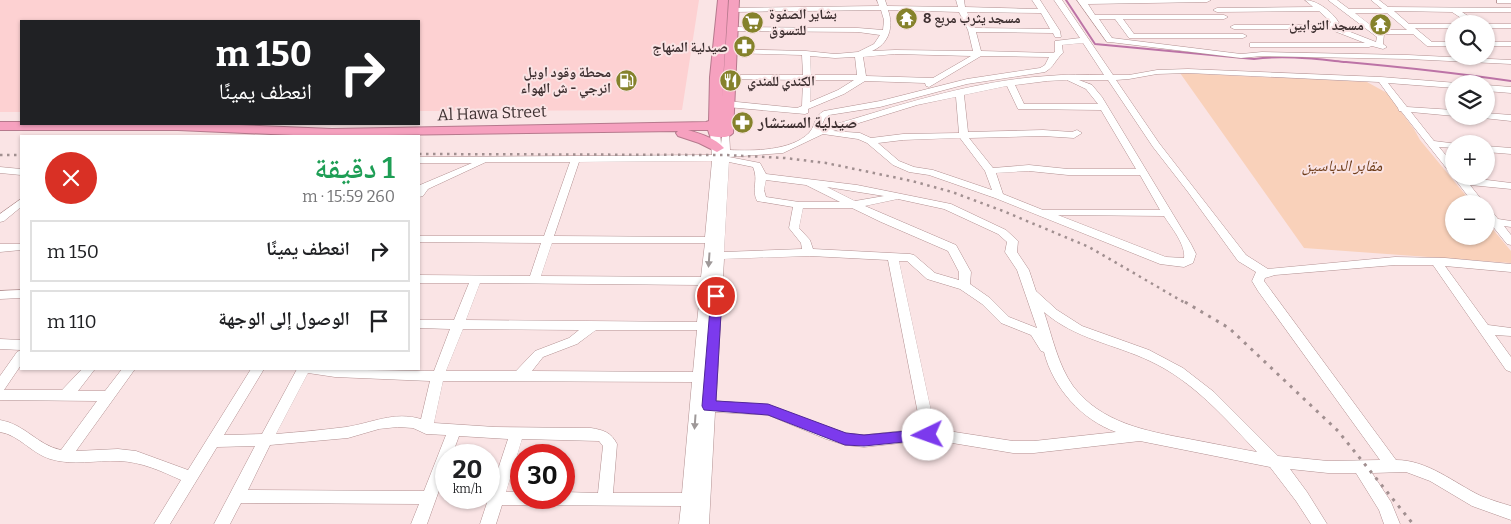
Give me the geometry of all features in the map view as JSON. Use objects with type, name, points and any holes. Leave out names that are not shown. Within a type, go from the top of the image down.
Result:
[{"type":"highway","points":[[721,127],[714,109],[723,0]]},
{"type":"highway","points":[[721,127],[727,104],[734,5]]},
{"type":"highway","points":[[646,126],[697,119],[714,109]]},
{"type":"highway","name":"Al Hawa Street","points":[[0,126],[178,126],[332,133],[646,126],[721,127]]},
{"type":"highway","name":"Al Hawa Street","points":[[420,138],[536,133],[683,133],[721,127]]},
{"type":"highway","points":[[683,133],[708,142],[721,155]]},
{"type":"highway","points":[[0,134],[190,135]]},
{"type":"street","points":[[862,78],[859,57],[861,54],[877,46],[886,33],[888,20],[881,0]]},
{"type":"street","points":[[960,0],[962,10],[972,30],[978,55]]},
{"type":"street","points":[[1036,0],[1062,41]]},
{"type":"street","points":[[1058,0],[1156,145],[1242,258],[1266,273]]},
{"type":"street","points":[[1082,1],[1207,0],[1262,54]]},
{"type":"street","points":[[1309,0],[1332,23],[1408,57]]},
{"type":"street","points":[[1332,0],[1381,36],[1378,45]]},
{"type":"street","points":[[1375,0],[1445,57]]},
{"type":"street","points":[[1082,1],[1110,40],[1241,56],[1262,54],[1445,59]]},
{"type":"street","points":[[1155,1],[1166,18]]},
{"type":"street","points":[[1500,1],[1511,1]]},
{"type":"street","points":[[1500,1],[1511,8]]},
{"type":"street","points":[[734,5],[1042,11]]},
{"type":"street","points":[[1347,11],[1511,8]]},
{"type":"street","points":[[1217,10],[1319,9]]},
{"type":"street","points":[[1454,9],[1463,15]]},
{"type":"street","points":[[1093,17],[1224,17]]},
{"type":"street","points":[[1118,18],[1137,43]]},
{"type":"street","points":[[1234,27],[1332,23],[1357,19]]},
{"type":"street","points":[[1407,26],[1445,26]]},
{"type":"street","points":[[1495,26],[1511,26]]},
{"type":"street","points":[[731,28],[858,30],[886,33]]},
{"type":"street","points":[[972,30],[1056,31]]},
{"type":"street","points":[[1374,32],[1414,32]]},
{"type":"street","points":[[1132,36],[1244,36]]},
{"type":"street","points":[[730,51],[806,53],[830,56],[895,52],[1054,55],[1059,53],[1057,45],[1062,41],[1086,40]]},
{"type":"street","points":[[1430,44],[1445,44]]},
{"type":"street","points":[[1495,44],[1511,44]]},
{"type":"street","points":[[1253,45],[1378,45]]},
{"type":"street","points":[[802,108],[809,70],[806,53]]},
{"type":"street","points":[[908,95],[978,55]]},
{"type":"street","points":[[816,133],[821,116],[827,113],[865,107],[967,82],[1042,70],[1048,68],[1054,55]]},
{"type":"street","points":[[1495,60],[1511,62]]},
{"type":"street","points":[[420,160],[575,160],[747,154],[783,150],[816,133],[914,104],[1010,83],[1047,78],[1109,77],[1188,71],[1445,84]]},
{"type":"street","points":[[728,77],[862,78],[935,81]]},
{"type":"street","points":[[802,108],[841,92],[862,78]]},
{"type":"street","points":[[816,133],[860,136],[896,163],[912,170],[930,172],[999,196],[1164,261],[1184,263],[1189,260],[1190,254],[1186,244],[1104,108],[1089,87],[1067,78]]},
{"type":"street","points":[[1381,80],[1445,161]]},
{"type":"street","points":[[1010,83],[1021,106],[1104,108]]},
{"type":"street","points":[[1495,89],[1511,90]]},
{"type":"street","points":[[960,93],[964,137],[990,171],[999,196]]},
{"type":"street","points":[[727,104],[802,108],[827,113]]},
{"type":"street","points":[[1402,108],[1445,112]]},
{"type":"street","points":[[1495,117],[1511,118]]},
{"type":"street","points":[[701,524],[719,256],[721,127]]},
{"type":"street","points":[[870,142],[903,137],[964,137],[1043,133],[1074,135],[1077,133]]},
{"type":"street","points":[[1430,143],[1445,145]]},
{"type":"street","points":[[1495,150],[1511,151]]},
{"type":"street","points":[[721,155],[757,165],[762,176],[759,190],[761,199],[800,205],[855,204],[896,197]]},
{"type":"street","points":[[687,524],[710,240],[721,155]]},
{"type":"street","points":[[420,193],[424,187],[484,160]]},
{"type":"street","points":[[534,280],[575,160]]},
{"type":"street","points":[[990,171],[1029,168],[1068,172],[1142,172]]},
{"type":"street","points":[[0,170],[20,172]]},
{"type":"street","points":[[762,176],[857,188],[946,206],[1002,232],[1013,241],[1011,252],[1023,270],[1052,358]]},
{"type":"street","points":[[808,182],[952,248],[960,260],[964,272],[964,286]]},
{"type":"street","points":[[1495,184],[1511,186]]},
{"type":"street","points":[[1464,185],[1472,195]]},
{"type":"street","points":[[2,216],[20,203]]},
{"type":"street","points":[[800,205],[794,228],[806,242],[810,252]]},
{"type":"street","points":[[1040,212],[1168,213]]},
{"type":"street","points":[[2,216],[20,216]]},
{"type":"street","points":[[1495,222],[1511,224]]},
{"type":"street","points":[[1495,222],[1511,242]]},
{"type":"street","points":[[420,239],[546,241],[710,240]]},
{"type":"street","points":[[0,248],[20,247]]},
{"type":"street","points":[[719,256],[810,252],[910,258],[931,276],[964,286],[986,301],[1005,320],[1035,332],[1052,358],[1068,389],[1087,410],[1117,427],[1142,436],[1277,462],[1361,468],[1406,466],[1421,470],[1465,495],[1511,513]]},
{"type":"street","points":[[893,257],[928,435]]},
{"type":"street","points":[[1392,466],[1262,288],[1258,281],[1260,275],[1395,261],[1511,268]]},
{"type":"street","points":[[1436,262],[1511,367]]},
{"type":"street","points":[[420,278],[707,281]]},
{"type":"street","points":[[426,428],[438,376],[476,279]]},
{"type":"street","points":[[1029,291],[1050,312],[1068,324],[1092,335],[1148,355],[1181,372],[1203,388],[1277,462],[1295,485],[1319,524]]},
{"type":"street","points":[[0,295],[20,294]]},
{"type":"street","points":[[420,324],[703,326]]},
{"type":"street","points":[[520,376],[539,354],[572,341],[592,326]]},
{"type":"street","points":[[1483,329],[1511,332]]},
{"type":"street","points":[[0,344],[20,345]]},
{"type":"street","points":[[0,386],[20,356]]},
{"type":"street","points":[[66,395],[88,370]]},
{"type":"street","points":[[64,456],[128,370]]},
{"type":"street","points":[[162,524],[257,370]]},
{"type":"street","points":[[222,524],[302,370]]},
{"type":"street","points":[[320,370],[438,376],[699,378]]},
{"type":"street","points":[[0,395],[109,396]]},
{"type":"street","points":[[709,406],[768,410],[845,439],[864,441],[928,435],[1013,446],[1034,446],[1142,436]]},
{"type":"street","points":[[213,440],[266,441],[351,431],[388,422],[406,422],[423,425],[426,428],[517,433],[585,433],[603,436],[610,444],[605,500]]},
{"type":"street","points":[[0,426],[13,428],[50,453],[64,456],[128,456],[144,459],[190,477]]},
{"type":"street","points":[[419,524],[455,429]]},
{"type":"street","points":[[500,486],[517,433]]},
{"type":"street","points":[[1361,468],[1386,507],[1392,524]]},
{"type":"street","points":[[236,496],[429,498]]},
{"type":"street","points":[[500,498],[689,500]]},
{"type":"street","points":[[488,524],[493,509]]},
{"type":"shaded area","points":[[0,0],[699,0],[682,110],[420,111],[420,20],[20,20],[20,112],[0,112]]},
{"type":"green space","name":"مقابر الدباسين","points":[[1180,73],[1367,82],[1387,93],[1420,140],[1445,170],[1445,185],[1457,185],[1466,195],[1445,195],[1445,245],[1495,245],[1495,232],[1511,251],[1511,263],[1304,248]]},
{"type":"waterway","points":[[1066,0],[1095,44],[1254,59],[1289,57],[1428,70],[1511,81]]},
{"type":"railway","points":[[420,154],[725,155],[785,158],[826,163],[912,181],[952,192],[1003,211],[1089,247],[1187,304]]},
{"type":"railway","points":[[0,155],[20,155]]},
{"type":"railway","points":[[1185,302],[1229,328],[1338,431],[1413,524]]},
{"type":"place","name":"مسجد يثرب مربع 8","points":[[907,18]]},
{"type":"place","name":"بشاير الصفوة للتسوق","points":[[753,22]]},
{"type":"place","name":"مسجد التوابين","points":[[1380,25]]},
{"type":"place","name":"صيدلية المنهاج","points":[[744,47]]},
{"type":"place","name":"محطة وقود اويل انرجي - ش الهواء","points":[[627,80]]},
{"type":"place","name":"الكندي للمندي","points":[[731,81]]},
{"type":"place","name":"صيدلية المستشار","points":[[742,122]]},
{"type":"route","points":[[716,296],[709,406],[748,407],[768,410],[845,439],[864,441],[928,435]]}]
